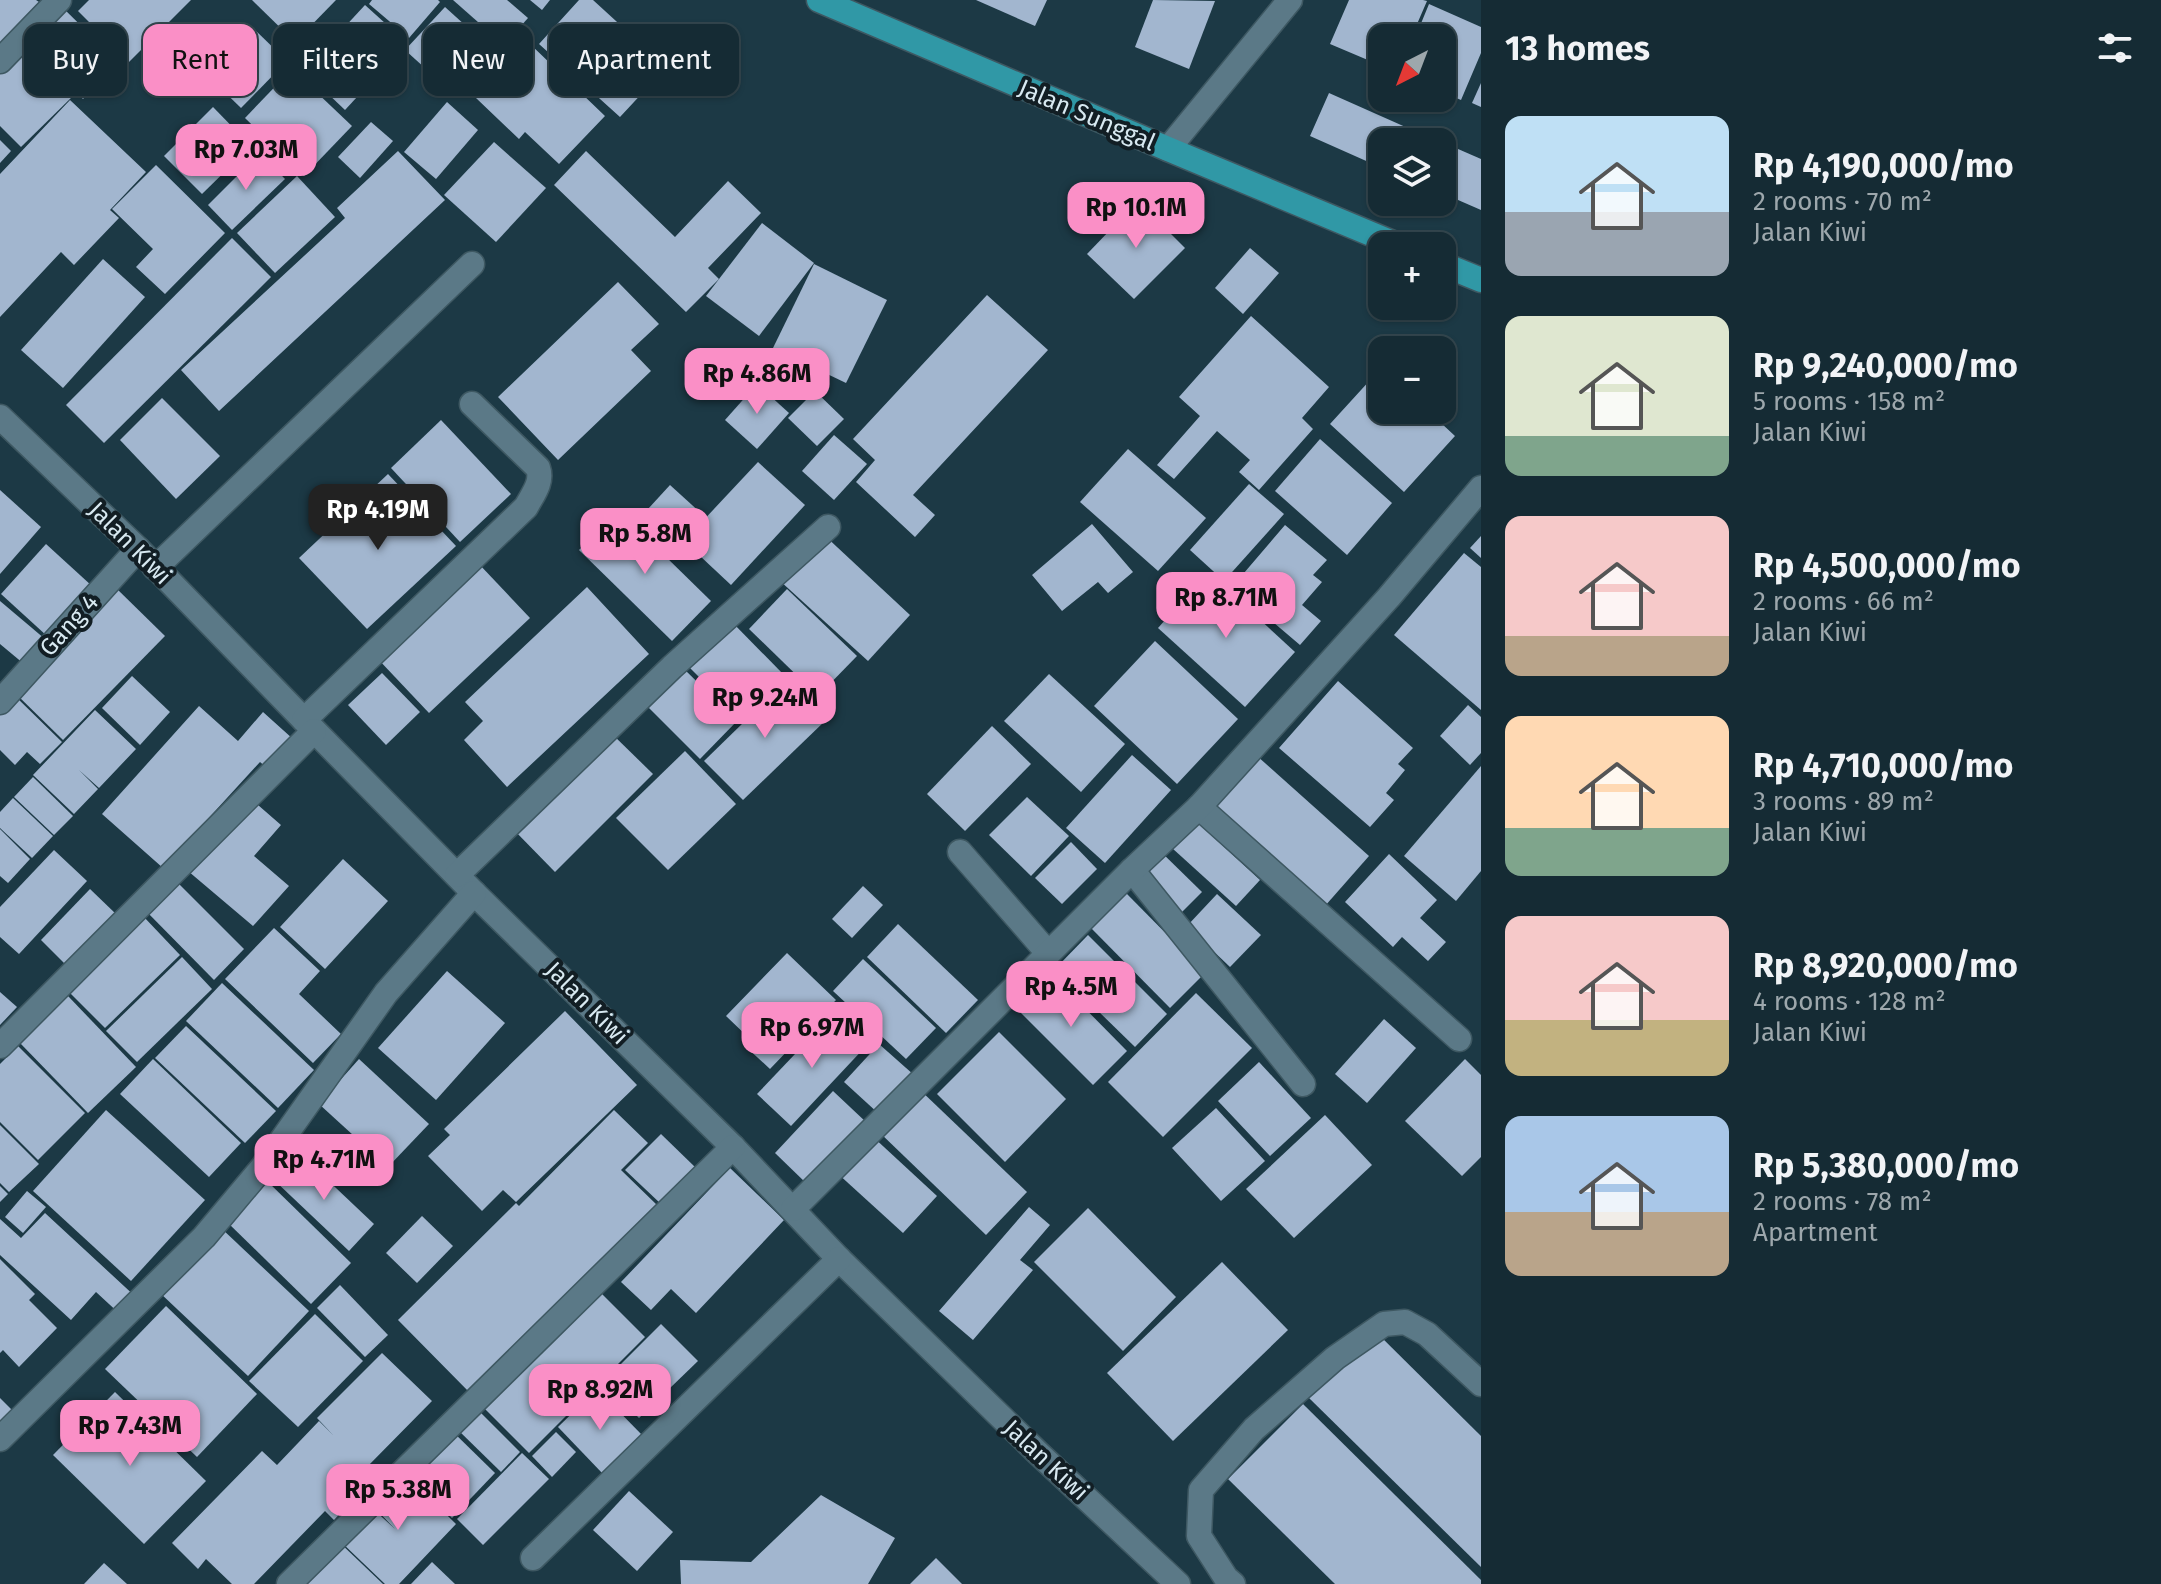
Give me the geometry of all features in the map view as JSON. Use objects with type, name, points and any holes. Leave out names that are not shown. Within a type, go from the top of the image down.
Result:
[{"type":"main road","name":"Jalan Sunggal","points":[[819,0],[1368,233]]},
{"type":"main road","points":[[1456,270],[1481,280]]},
{"type":"street","points":[[0,61],[59,0]]},
{"type":"street","points":[[1168,149],[1290,0]]},
{"type":"street","points":[[155,568],[472,264]]},
{"type":"street","points":[[0,1046],[526,507],[540,479],[538,468],[472,404]]},
{"type":"street","name":"Jalan Kiwi","points":[[0,417],[138,549],[474,893],[733,1147],[839,1259],[1163,1579]]},
{"type":"street","points":[[793,1209],[1048,953],[1199,807],[1389,597],[1481,488]]},
{"type":"street","points":[[457,875],[672,667],[828,527]]},
{"type":"street","name":"Gang 4","points":[[0,702],[138,549]]},
{"type":"street","points":[[1199,807],[1459,1039]]},
{"type":"street","points":[[960,852],[1048,953]]},
{"type":"street","points":[[1132,870],[1303,1084]]},
{"type":"street","points":[[0,1439],[204,1237],[262,1168],[386,993],[474,893]]},
{"type":"street","points":[[289,1584],[733,1147]]},
{"type":"street","points":[[533,1558],[839,1259]]},
{"type":"street","points":[[1233,1584],[1199,1536],[1201,1490],[1254,1429],[1335,1358],[1384,1324],[1405,1322],[1427,1334],[1481,1384]]},
{"type":"building","points":[[0,0],[39,2],[0,43]]},
{"type":"building","points":[[89,0],[191,0],[167,24],[143,24],[143,48],[129,62],[127,24],[91,24],[78,11]]},
{"type":"building","points":[[252,0],[336,0],[313,24],[277,24]]},
{"type":"building","points":[[372,0],[440,2],[409,38],[407,24],[393,24],[369,4]]},
{"type":"building","points":[[453,0],[507,0],[528,18],[523,24],[480,24]]},
{"type":"building","points":[[530,0],[550,0],[542,10]]},
{"type":"building","points":[[579,0],[593,0],[619,24],[557,24]]},
{"type":"building","points":[[976,0],[1047,0],[1035,26]]},
{"type":"building","points":[[1153,0],[1215,1],[1189,69],[1135,47]]},
{"type":"building","points":[[1349,0],[1427,1],[1417,24],[1368,24],[1368,60],[1330,44]]},
{"type":"building","points":[[1429,4],[1481,27],[1481,53],[1461,100],[1456,98],[1456,24],[1421,24]]},
{"type":"building","points":[[365,5],[386,24],[347,24]]},
{"type":"building","points":[[61,6],[79,24],[44,24]]},
{"type":"building","points":[[445,7],[464,24],[429,24]]},
{"type":"building","points":[[423,31],[423,66],[407,52]]},
{"type":"building","points":[[257,32],[273,47],[273,75],[257,92]]},
{"type":"building","points":[[549,33],[549,53],[539,44]]},
{"type":"building","points":[[22,45],[24,96],[73,96],[21,147],[0,126],[0,67]]},
{"type":"building","points":[[533,47],[549,62],[549,96],[584,96],[605,116],[559,164],[525,132],[519,139],[476,98],[533,96]]},
{"type":"building","points":[[1481,83],[1481,107],[1472,103]]},
{"type":"building","points":[[273,89],[273,96],[320,96],[352,126],[304,176],[245,118]]},
{"type":"building","points":[[1329,93],[1408,128],[1368,128],[1368,162],[1310,136]]},
{"type":"building","points":[[229,96],[253,96],[241,108]]},
{"type":"building","points":[[330,96],[358,96],[345,110]]},
{"type":"building","points":[[597,96],[640,96],[620,117]]},
{"type":"building","points":[[70,100],[146,172],[110,210],[119,218],[74,265],[61,252],[0,317],[0,174]]},
{"type":"building","points":[[447,102],[478,130],[436,179],[404,152]]},
{"type":"building","points":[[213,107],[251,146],[202,194],[164,156]]},
{"type":"building","points":[[371,122],[393,141],[360,178],[338,157]]},
{"type":"building","points":[[0,140],[11,151],[0,163]]},
{"type":"building","points":[[494,142],[546,188],[496,242],[444,195]]},
{"type":"building","points":[[1456,148],[1481,159],[1481,210],[1456,199]]},
{"type":"building","points":[[398,151],[445,200],[219,411],[181,370],[345,218],[337,208]]},
{"type":"building","points":[[586,151],[675,237],[728,181],[761,213],[708,268],[719,279],[686,312],[554,185]]},
{"type":"building","points":[[260,153],[285,179],[232,230],[208,205]]},
{"type":"building","points":[[156,165],[225,233],[165,294],[136,267],[153,249],[112,209]]},
{"type":"building","points":[[297,176],[335,217],[275,273],[237,233]]},
{"type":"building","points":[[1138,201],[1185,248],[1134,299],[1087,254]]},
{"type":"building","points":[[762,223],[814,263],[759,336],[706,296]]},
{"type":"building","points":[[232,238],[271,277],[104,443],[66,405]]},
{"type":"building","points":[[1250,248],[1279,273],[1243,314],[1215,288]]},
{"type":"building","points":[[103,259],[145,297],[63,388],[21,350]]},
{"type":"building","points":[[814,264],[887,300],[846,383],[773,348]]},
{"type":"building","points":[[618,282],[659,324],[631,350],[651,371],[558,460],[498,397]]},
{"type":"building","points":[[987,295],[1048,350],[913,495],[935,515],[915,537],[856,482],[875,460],[853,439]]},
{"type":"building","points":[[1251,316],[1329,387],[1302,418],[1313,429],[1259,490],[1239,472],[1250,460],[1217,431],[1174,479],[1157,465],[1200,416],[1179,397]]},
{"type":"building","points":[[1368,382],[1368,424],[1442,424],[1455,436],[1404,492],[1330,424]]},
{"type":"building","points":[[757,384],[789,413],[757,449],[725,420]]},
{"type":"building","points":[[815,391],[844,419],[817,446],[788,418]]},
{"type":"building","points":[[162,398],[220,456],[176,499],[120,440]]},
{"type":"building","points":[[441,420],[511,494],[460,542],[391,468]]},
{"type":"building","points":[[834,435],[867,464],[834,500],[802,471]]},
{"type":"building","points":[[1320,439],[1392,503],[1347,555],[1275,491]]},
{"type":"building","points":[[1128,449],[1206,518],[1158,571],[1080,502]]},
{"type":"building","points":[[758,462],[805,505],[731,585],[684,541]]},
{"type":"building","points":[[388,474],[456,546],[367,629],[299,558]]},
{"type":"building","points":[[1249,484],[1284,514],[1224,581],[1190,550]]},
{"type":"building","points":[[670,485],[703,515],[671,551],[637,521]]},
{"type":"building","points":[[0,490],[41,527],[0,574]]},
{"type":"building","points":[[618,510],[711,601],[672,641],[579,550]]},
{"type":"building","points":[[1092,524],[1133,572],[1108,593],[1098,582],[1062,611],[1032,575]]},
{"type":"building","points":[[1285,525],[1327,560],[1313,575],[1322,582],[1302,605],[1321,621],[1300,645],[1232,587]]},
{"type":"building","points":[[822,533],[910,615],[868,661],[779,580]]},
{"type":"building","points":[[1481,536],[1481,558],[1470,548]]},
{"type":"building","points":[[46,544],[92,586],[47,636],[1,594]]},
{"type":"building","points":[[1464,553],[1481,567],[1481,710],[1394,635]]},
{"type":"building","points":[[478,563],[530,618],[429,713],[377,658]]},
{"type":"building","points":[[1208,572],[1295,652],[1245,707],[1158,628]]},
{"type":"building","points":[[587,587],[649,654],[507,787],[464,740],[483,721],[465,702]]},
{"type":"building","points":[[116,588],[165,636],[63,740],[14,692]]},
{"type":"building","points":[[787,589],[857,656],[818,696],[749,629]]},
{"type":"building","points":[[0,601],[45,639],[24,664],[0,644]]},
{"type":"building","points":[[729,619],[784,675],[740,718],[685,663]]},
{"type":"building","points":[[1155,641],[1238,719],[1177,784],[1094,706]]},
{"type":"building","points":[[682,667],[737,721],[700,759],[645,704]]},
{"type":"building","points":[[382,673],[420,712],[386,745],[348,705]]},
{"type":"building","points":[[1049,674],[1125,744],[1081,792],[1004,721]]},
{"type":"building","points":[[132,676],[170,712],[140,745],[102,708]]},
{"type":"building","points":[[787,680],[826,720],[743,800],[704,761]]},
{"type":"building","points":[[1338,681],[1413,748],[1398,764],[1405,770],[1386,793],[1394,800],[1370,827],[1279,748]]},
{"type":"building","points":[[14,695],[62,742],[40,764],[27,752],[15,765],[0,750],[0,709]]},
{"type":"building","points":[[1468,705],[1481,717],[1481,753],[1470,765],[1440,736]]},
{"type":"building","points":[[199,706],[238,741],[263,712],[293,739],[267,768],[260,762],[163,868],[102,814]]},
{"type":"building","points":[[95,710],[136,749],[99,788],[79,770],[98,789],[74,814],[33,775]]},
{"type":"building","points":[[992,726],[1031,764],[965,831],[927,794]]},
{"type":"building","points":[[609,731],[653,774],[555,872],[512,828]]},
{"type":"building","points":[[685,751],[736,804],[668,870],[616,818]]},
{"type":"building","points":[[1132,755],[1171,790],[1105,863],[1066,828]]},
{"type":"building","points":[[1256,755],[1369,856],[1325,906],[1212,804]]},
{"type":"building","points":[[1481,766],[1481,871],[1456,901],[1404,856]]},
{"type":"building","points":[[33,777],[73,816],[54,835],[14,797]]},
{"type":"building","points":[[1027,797],[1069,836],[1031,876],[989,835]]},
{"type":"building","points":[[13,798],[53,836],[32,858],[0,828],[0,812]]},
{"type":"building","points":[[251,799],[281,825],[254,856],[289,886],[253,926],[188,871]]},
{"type":"building","points":[[1197,822],[1260,880],[1236,906],[1172,848]]},
{"type":"building","points":[[0,829],[30,859],[8,883],[0,876]]},
{"type":"building","points":[[1071,842],[1097,869],[1062,904],[1035,878]]},
{"type":"building","points":[[1156,847],[1202,892],[1180,914],[1134,869]]},
{"type":"building","points":[[54,850],[87,881],[19,954],[0,937],[0,907]]},
{"type":"building","points":[[1389,854],[1437,900],[1420,918],[1446,942],[1428,961],[1402,937],[1393,947],[1345,902]]},
{"type":"building","points":[[343,859],[388,901],[325,969],[280,927]]},
{"type":"building","points":[[173,878],[244,949],[214,980],[143,908]]},
{"type":"building","points":[[863,886],[883,905],[852,938],[832,919]]},
{"type":"building","points":[[90,889],[117,915],[68,967],[41,940]]},
{"type":"building","points":[[1126,893],[1205,973],[1170,1008],[1091,928]]},
{"type":"building","points":[[1217,894],[1261,935],[1230,967],[1187,926]]},
{"type":"building","points":[[143,916],[180,955],[105,1028],[67,990]]},
{"type":"building","points":[[898,924],[978,1000],[946,1033],[867,957]]},
{"type":"building","points":[[274,928],[320,971],[299,994],[341,1034],[313,1063],[225,979]]},
{"type":"building","points":[[1088,935],[1167,1014],[1135,1047],[1055,969]]},
{"type":"building","points":[[787,953],[836,1000],[770,1069],[744,1045],[750,1039],[726,1016]]},
{"type":"building","points":[[182,957],[212,989],[137,1062],[106,1031]]},
{"type":"building","points":[[863,959],[936,1028],[906,1059],[833,991]]},
{"type":"building","points":[[447,971],[505,1023],[436,1100],[378,1048]]},
{"type":"building","points":[[1050,973],[1127,1051],[1093,1085],[1016,1008]]},
{"type":"building","points":[[222,983],[314,1070],[278,1108],[186,1021]]},
{"type":"building","points":[[0,992],[17,1007],[0,1025]]},
{"type":"building","points":[[1196,993],[1252,1048],[1163,1137],[1108,1082]]},
{"type":"building","points":[[68,996],[136,1067],[88,1113],[20,1043]]},
{"type":"building","points":[[565,1011],[637,1085],[516,1202],[503,1190],[482,1211],[428,1156],[450,1135],[444,1129]]},
{"type":"building","points":[[834,1013],[867,1045],[791,1126],[757,1094]]},
{"type":"building","points":[[1384,1019],[1416,1048],[1367,1103],[1335,1074]]},
{"type":"building","points":[[186,1026],[276,1111],[245,1143],[155,1058]]},
{"type":"building","points":[[999,1032],[1066,1099],[1005,1162],[937,1094]]},
{"type":"building","points":[[879,1044],[914,1075],[879,1114],[844,1082]]},
{"type":"building","points":[[18,1046],[85,1113],[38,1160],[0,1122],[0,1064]]},
{"type":"building","points":[[153,1059],[241,1143],[209,1177],[120,1094]]},
{"type":"building","points":[[359,1059],[429,1124],[388,1167],[319,1104]]},
{"type":"building","points":[[1465,1059],[1481,1075],[1481,1157],[1462,1176],[1405,1121]]},
{"type":"building","points":[[1259,1062],[1311,1118],[1270,1156],[1218,1101]]},
{"type":"building","points":[[918,1088],[1027,1192],[986,1235],[878,1131]]},
{"type":"building","points":[[833,1091],[867,1123],[808,1185],[775,1153]]},
{"type":"building","points":[[1216,1108],[1265,1161],[1221,1201],[1172,1148]]},
{"type":"building","points":[[106,1110],[205,1200],[131,1281],[33,1191]]},
{"type":"building","points":[[614,1110],[648,1143],[621,1170],[658,1206],[470,1393],[398,1320],[516,1203],[519,1206]]},
{"type":"building","points":[[1325,1115],[1372,1165],[1294,1238],[1246,1189]]},
{"type":"building","points":[[0,1125],[39,1164],[9,1192],[0,1183]]},
{"type":"building","points":[[661,1134],[696,1168],[661,1204],[625,1170]]},
{"type":"building","points":[[871,1135],[937,1196],[903,1233],[836,1172]]},
{"type":"building","points":[[298,1152],[374,1224],[349,1251],[273,1179]]},
{"type":"building","points":[[730,1168],[784,1220],[696,1313],[671,1289],[651,1310],[621,1282]]},
{"type":"building","points":[[267,1181],[351,1263],[311,1304],[227,1222]]},
{"type":"building","points":[[0,1186],[8,1194],[0,1202]]},
{"type":"building","points":[[27,1191],[46,1207],[23,1233],[5,1217]]},
{"type":"building","points":[[1029,1207],[1050,1225],[1020,1260],[1033,1270],[973,1340],[939,1311]]},
{"type":"building","points":[[1088,1208],[1176,1297],[1123,1351],[1034,1262]]},
{"type":"building","points":[[45,1213],[138,1299],[122,1316],[96,1292],[71,1320],[0,1255],[0,1219],[21,1238]]},
{"type":"building","points":[[422,1216],[453,1246],[417,1283],[386,1253]]},
{"type":"building","points":[[221,1228],[309,1311],[248,1376],[159,1292]]},
{"type":"building","points":[[0,1259],[35,1294],[29,1300],[57,1328],[19,1367],[3,1350],[0,1353]]},
{"type":"building","points":[[1222,1262],[1288,1330],[1173,1441],[1107,1373]]},
{"type":"building","points":[[340,1285],[388,1335],[365,1357],[317,1308]]},
{"type":"building","points":[[597,1289],[645,1337],[529,1453],[481,1405]]},
{"type":"building","points":[[166,1306],[257,1394],[197,1457],[105,1369]]},
{"type":"building","points":[[315,1314],[363,1361],[298,1427],[249,1381]]},
{"type":"building","points":[[661,1324],[698,1361],[639,1418],[603,1382]]},
{"type":"building","points":[[1375,1331],[1481,1436],[1481,1567],[1309,1398]]},
{"type":"building","points":[[382,1353],[432,1401],[366,1468],[375,1477],[334,1520],[325,1511],[254,1584],[232,1584],[206,1559],[198,1569],[172,1543],[262,1451],[277,1465],[319,1421],[333,1435],[317,1418]]},
{"type":"building","points":[[597,1389],[643,1436],[603,1474],[558,1427]]},
{"type":"building","points":[[115,1392],[206,1481],[144,1544],[53,1455]]},
{"type":"building","points":[[0,1398],[13,1411],[0,1423]]},
{"type":"building","points":[[1303,1404],[1481,1580],[1481,1584],[1335,1584],[1228,1479]]},
{"type":"building","points":[[477,1409],[520,1452],[501,1472],[457,1429]]},
{"type":"building","points":[[449,1428],[495,1473],[452,1518],[405,1472]]},
{"type":"building","points":[[556,1432],[576,1452],[552,1477],[532,1456]]},
{"type":"building","points":[[522,1453],[549,1479],[483,1545],[457,1519]]},
{"type":"building","points":[[404,1473],[456,1524],[399,1584],[385,1584],[339,1540],[371,1507],[395,1529],[372,1505]]},
{"type":"building","points":[[629,1491],[673,1532],[637,1571],[593,1530]]},
{"type":"building","points":[[821,1495],[895,1538],[868,1584],[681,1584],[680,1560],[751,1562]]},
{"type":"building","points":[[338,1541],[383,1584],[297,1584]]},
{"type":"building","points":[[936,1558],[962,1584],[910,1584]]},
{"type":"building","points":[[432,1562],[455,1584],[411,1584]]},
{"type":"building","points":[[104,1563],[127,1584],[84,1584]]}]
